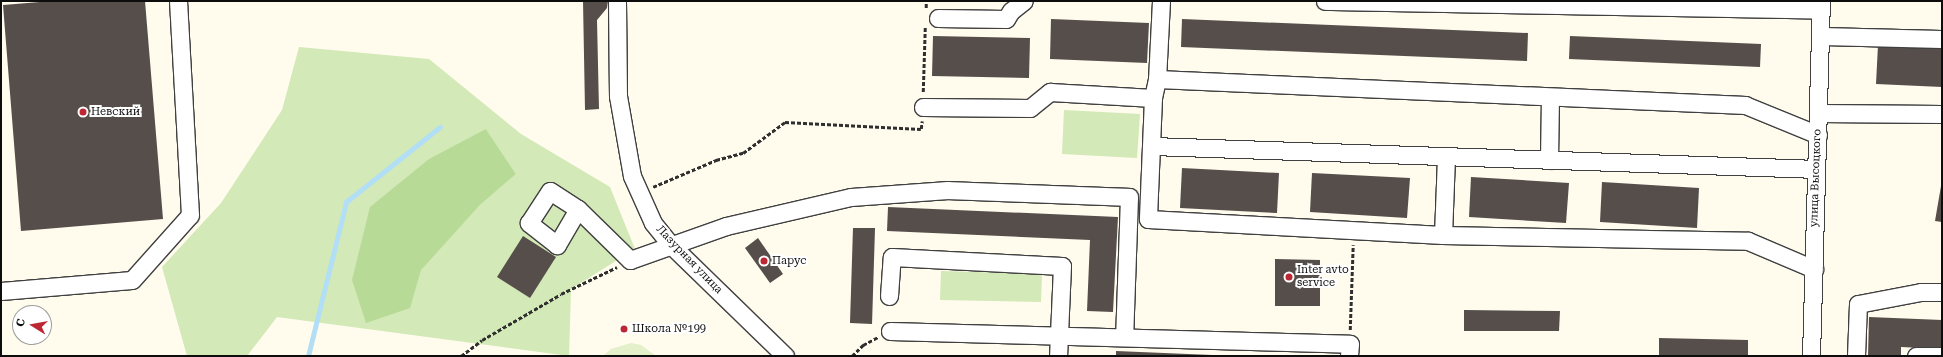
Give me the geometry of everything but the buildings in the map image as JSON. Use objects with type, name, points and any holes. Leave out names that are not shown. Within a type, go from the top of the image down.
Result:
[{"type":"street","points":[[1,291],[132,280],[190,215],[178,1]]},
{"type":"street","name":"Лазурная улица","points":[[617,1],[618,96],[632,176],[653,223],[671,245],[785,356]]},
{"type":"street","points":[[930,19],[1006,19],[1011,11],[1024,1]]},
{"type":"street","points":[[1161,1],[1157,79],[1153,98],[1148,219],[1443,235],[1748,241],[1814,269]]},
{"type":"street","points":[[1325,1],[1821,6]]},
{"type":"street","name":"улица Высоцкого","points":[[1811,356],[1821,6]]},
{"type":"street","points":[[1821,36],[1942,39]]},
{"type":"street","points":[[1157,79],[1550,98],[1746,105],[1818,135]]},
{"type":"street","points":[[923,107],[1030,108],[1050,92],[1153,98]]},
{"type":"street","points":[[1549,160],[1550,98]]},
{"type":"street","points":[[1818,113],[1942,114]]},
{"type":"street","points":[[1152,146],[1816,169]]},
{"type":"street","points":[[1443,235],[1446,156]]},
{"type":"street","points":[[578,210],[630,260],[726,226],[851,197],[948,190],[1129,197],[1124,337]]},
{"type":"street","points":[[889,296],[892,257],[1062,266],[1058,356]]},
{"type":"street","points":[[1856,356],[1858,304],[1921,292],[1942,292]]},
{"type":"street","points":[[890,331],[1059,337],[1124,337],[1350,350]]},
{"type":"street","points":[[1916,356],[1942,356]]},
{"type":"path","points":[[648,189],[716,160],[743,153],[785,122],[921,129],[930,19],[926,1]]},
{"type":"path","points":[[1350,350],[1354,230]]},
{"type":"path","points":[[461,356],[482,340],[561,294],[630,260]]},
{"type":"green space","points":[[299,47],[429,59],[521,134],[610,187],[635,249],[571,289],[569,356],[277,317],[247,356],[187,356],[162,267],[221,203],[282,110]],"holes":[[[486,129],[516,174],[480,205],[420,270]]]},
{"type":"green space","points":[[1064,110],[1140,114],[1137,158],[1062,154]]},
{"type":"green space","points":[[486,129],[516,174],[480,205],[421,270],[410,308],[366,323],[352,280],[370,207],[429,159]]},
{"type":"green space","points":[[941,271],[1042,274],[1041,302],[940,300]]},
{"type":"green space","points":[[631,343],[641,345],[656,356],[603,356],[611,349]]},
{"type":"waterway","points":[[308,356],[346,202],[440,127]]},
{"type":"place","name":"Невский","points":[[83,112]]},
{"type":"place","name":"Парус","points":[[764,261]]},
{"type":"place","name":"Inter avto service","points":[[1289,277]]},
{"type":"place","name":"Школа №199","points":[[624,329]]}]
